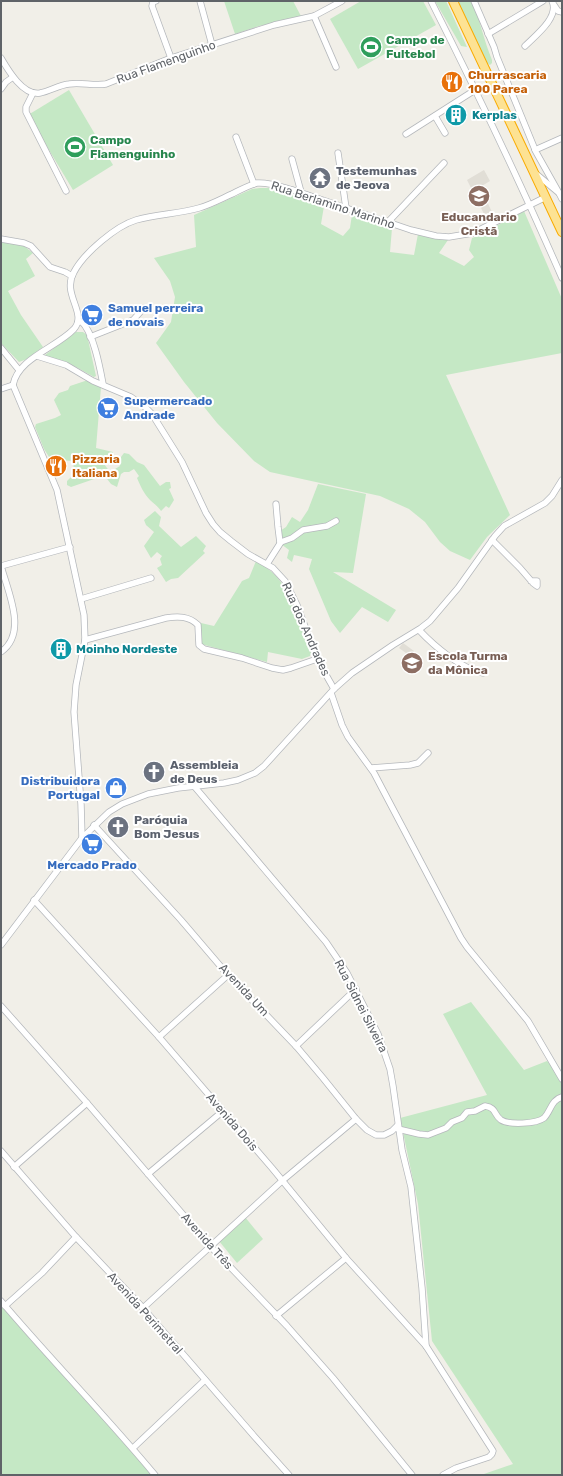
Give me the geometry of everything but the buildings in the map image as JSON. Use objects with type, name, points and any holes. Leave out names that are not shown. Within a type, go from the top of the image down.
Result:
[{"type":"highway","points":[[453,1],[562,232]]},
{"type":"street","points":[[156,1],[153,2],[152,6],[171,58]]},
{"type":"street","points":[[200,1],[212,45]]},
{"type":"street","name":"Rua Flamenguinho","points":[[33,93],[40,93],[73,83],[98,86],[106,84],[171,58],[274,25],[314,16],[342,1]]},
{"type":"street","points":[[431,1],[530,204],[562,278]]},
{"type":"street","points":[[474,1],[535,150],[549,178],[562,199]]},
{"type":"street","points":[[488,34],[543,1]]},
{"type":"street","points":[[553,3],[558,11],[562,12]]},
{"type":"street","points":[[525,46],[543,29],[554,10],[553,3]]},
{"type":"street","points":[[314,16],[336,67]]},
{"type":"street","points":[[1,58],[14,77],[26,89],[33,93],[26,107],[26,112],[66,191]]},
{"type":"street","points":[[1,89],[6,82],[14,77]]},
{"type":"street","points":[[406,134],[475,90]]},
{"type":"street","points":[[435,116],[445,132]]},
{"type":"street","points":[[236,137],[254,184]]},
{"type":"street","points":[[535,150],[562,138]]},
{"type":"street","points":[[338,153],[346,208]]},
{"type":"street","points":[[292,160],[301,192]]},
{"type":"street","points":[[388,222],[444,163]]},
{"type":"street","points":[[533,171],[559,193]]},
{"type":"street","name":"Rua Berlamino Marinho","points":[[72,276],[78,265],[90,253],[116,231],[132,222],[206,206],[254,184],[266,184],[301,192],[411,230],[436,236],[462,236],[474,233],[546,197]]},
{"type":"street","points":[[1,239],[24,243],[30,246],[50,267],[72,276],[70,290],[79,316],[78,322],[69,333],[19,370],[14,377],[13,385],[55,483],[61,503],[85,624],[85,640],[76,685],[74,712],[82,804],[82,838]]},
{"type":"street","points":[[90,337],[133,320],[144,308]]},
{"type":"street","points":[[78,322],[82,322],[85,325],[94,345],[103,384]]},
{"type":"street","points":[[1,348],[19,370]]},
{"type":"street","name":"Rua dos Andrades","points":[[37,356],[66,365],[93,381],[131,397],[145,407],[152,414],[182,462],[206,513],[213,524],[220,532],[248,554],[267,564],[280,574],[289,588],[317,659],[333,691],[342,725],[348,737],[371,768],[467,948],[528,1021],[562,1079]]},
{"type":"street","points":[[1,390],[13,385]]},
{"type":"street","points":[[1,945],[82,838],[109,812],[134,799],[162,791],[194,786],[224,784],[246,778],[255,773],[272,758],[333,691],[352,673],[373,658],[419,630],[430,620],[446,603],[504,526],[545,503],[552,496],[562,480]]},
{"type":"street","points":[[276,504],[280,543]]},
{"type":"street","points":[[267,564],[280,543],[292,538],[304,530],[327,526],[336,521]]},
{"type":"street","points":[[492,540],[531,580]]},
{"type":"street","points":[[1,652],[7,647],[14,636],[15,622],[1,566],[70,547]]},
{"type":"street","points":[[81,599],[151,578]]},
{"type":"street","points":[[85,640],[166,618],[180,617],[190,619],[198,625],[199,643],[200,647],[204,650],[242,658],[283,670],[317,659]]},
{"type":"street","points":[[419,630],[437,647],[466,667],[483,673]]},
{"type":"street","points":[[371,768],[418,763],[428,753]]},
{"type":"street","name":"Rua Sidnei Silveira","points":[[194,786],[311,923],[338,959],[356,990],[378,1034],[385,1051],[394,1086],[398,1127],[411,1187],[425,1320],[426,1346]]},
{"type":"street","name":"Avenida Um","points":[[94,825],[182,920],[228,975],[296,1046],[356,1120],[367,1130],[376,1135],[388,1134],[398,1127]]},
{"type":"street","name":"Avenida Dois","points":[[34,900],[159,1038],[283,1180],[346,1258],[426,1346],[493,1451],[489,1457],[456,1468],[443,1475]]},
{"type":"street","points":[[159,1038],[228,975]]},
{"type":"street","points":[[296,1046],[356,990]]},
{"type":"street","name":"Avenida Três","points":[[1,1006],[211,1247],[287,1326],[333,1378],[412,1475]]},
{"type":"street","points":[[398,1127],[419,1134],[428,1135],[446,1128],[452,1122],[462,1118],[467,1112],[475,1111],[485,1106],[493,1109],[500,1119],[508,1123],[528,1123],[544,1118],[556,1100],[562,1097]]},
{"type":"street","points":[[14,1167],[87,1103]]},
{"type":"street","points":[[148,1174],[223,1111]]},
{"type":"street","points":[[143,1308],[283,1180],[356,1120]]},
{"type":"street","name":"Avenida Perimetral","points":[[1,1151],[76,1237],[143,1308],[289,1475]]},
{"type":"street","points":[[5,1306],[42,1273],[76,1237]]},
{"type":"street","points":[[276,1316],[346,1258]]},
{"type":"street","points":[[1,1301],[32,1338],[133,1448],[155,1475]]},
{"type":"street","points":[[133,1448],[205,1380]]},
{"type":"shaded area","name":"Educandario Cristã","points":[[484,170],[490,181],[480,187],[492,212],[485,216],[467,180]]},
{"type":"shaded area","points":[[403,643],[414,651],[411,657],[420,663],[415,670],[405,662],[410,656],[399,648]]},
{"type":"green space","points":[[224,1],[293,1],[302,18],[259,26],[235,34]]},
{"type":"green space","name":"Campo de Fultebol","points":[[361,1],[423,1],[436,25],[358,69],[330,19]]},
{"type":"green space","points":[[435,1],[446,1],[467,47],[461,46]]},
{"type":"green space","points":[[458,1],[472,1],[492,60],[490,65],[486,62]]},
{"type":"green space","name":"Campo Flamenguinho","points":[[69,90],[113,165],[73,190],[28,115]]},
{"type":"green space","points":[[270,188],[324,206],[321,224],[343,236],[350,228],[352,214],[392,228],[390,252],[414,255],[418,234],[448,240],[439,253],[464,266],[474,257],[469,250],[472,238],[524,211],[562,299],[562,353],[446,375],[510,515],[487,537],[470,560],[450,551],[440,542],[425,522],[409,509],[380,496],[270,472],[254,461],[217,423],[184,382],[156,343],[171,322],[175,297],[170,281],[154,258],[196,247],[194,215],[252,189]]},
{"type":"green space","points":[[1,241],[24,246],[33,253],[26,259],[35,276],[8,291],[21,315],[43,347],[27,359],[19,362],[1,343]]},
{"type":"green space","points":[[76,332],[83,332],[87,335],[96,376],[94,377],[76,367],[46,357],[45,355]]},
{"type":"green space","points":[[88,380],[101,387],[96,448],[113,452],[113,456],[105,460],[104,464],[110,472],[120,466],[118,461],[124,453],[129,454],[137,462],[144,465],[160,486],[166,482],[170,482],[171,488],[169,489],[174,500],[169,508],[166,506],[161,511],[148,498],[142,489],[137,478],[139,476],[134,469],[121,474],[117,487],[111,484],[104,475],[99,475],[97,478],[71,487],[67,485],[67,481],[73,475],[74,461],[51,460],[44,449],[35,427],[36,424],[61,415],[54,400],[59,393],[68,390],[70,386]]},
{"type":"green space","points":[[318,484],[366,494],[353,573],[333,572],[396,610],[388,622],[362,607],[340,633],[331,621],[309,569],[312,559],[294,555],[292,562],[287,558],[289,550],[281,544],[280,531],[286,527],[292,517],[300,522],[308,510]]},
{"type":"green space","points":[[155,511],[161,517],[159,526],[181,547],[196,536],[206,546],[203,551],[205,553],[178,578],[171,579],[166,582],[157,568],[162,565],[160,559],[162,556],[157,552],[151,558],[144,546],[154,532],[146,525],[144,520]]},
{"type":"green space","points":[[256,561],[267,568],[284,586],[296,609],[310,646],[310,656],[302,659],[268,652],[267,662],[201,644],[201,623],[214,626],[242,581],[249,578]]},
{"type":"green space","points":[[471,1002],[524,1070],[547,1061],[562,1074],[562,1475],[481,1475],[513,1464],[432,1341],[418,1204],[400,1118],[487,1095],[443,1014]]},
{"type":"green space","points":[[245,1217],[263,1239],[237,1263],[219,1241]]},
{"type":"green space","points":[[1,1304],[155,1475],[1,1475]]},
{"type":"place","name":"Campo de Fultebol","points":[[371,47]]},
{"type":"place","name":"Churrascaria 100 Parea","points":[[452,82]]},
{"type":"place","name":"Kerplas","points":[[456,115]]},
{"type":"place","name":"Campo Flamenguinho","points":[[75,147]]},
{"type":"place","name":"Testemunhas de Jeova","points":[[320,178]]},
{"type":"place","name":"Educandario Cristã","points":[[479,196]]},
{"type":"place","name":"Samuel perreira de novais","points":[[92,315]]},
{"type":"place","name":"Supermercado Andrade","points":[[108,408]]},
{"type":"place","name":"Pizzaria Italiana","points":[[56,466]]},
{"type":"place","name":"Moinho Nordeste","points":[[61,649]]},
{"type":"place","name":"Escola Turma da Mônica","points":[[412,663]]},
{"type":"place","name":"Assembleia de Deus","points":[[154,772]]},
{"type":"place","name":"Distribuidora Portugal","points":[[116,788]]},
{"type":"place","name":"Paróquia Bom Jesus","points":[[118,827]]},
{"type":"place","name":"Mercado Prado","points":[[92,844]]}]
